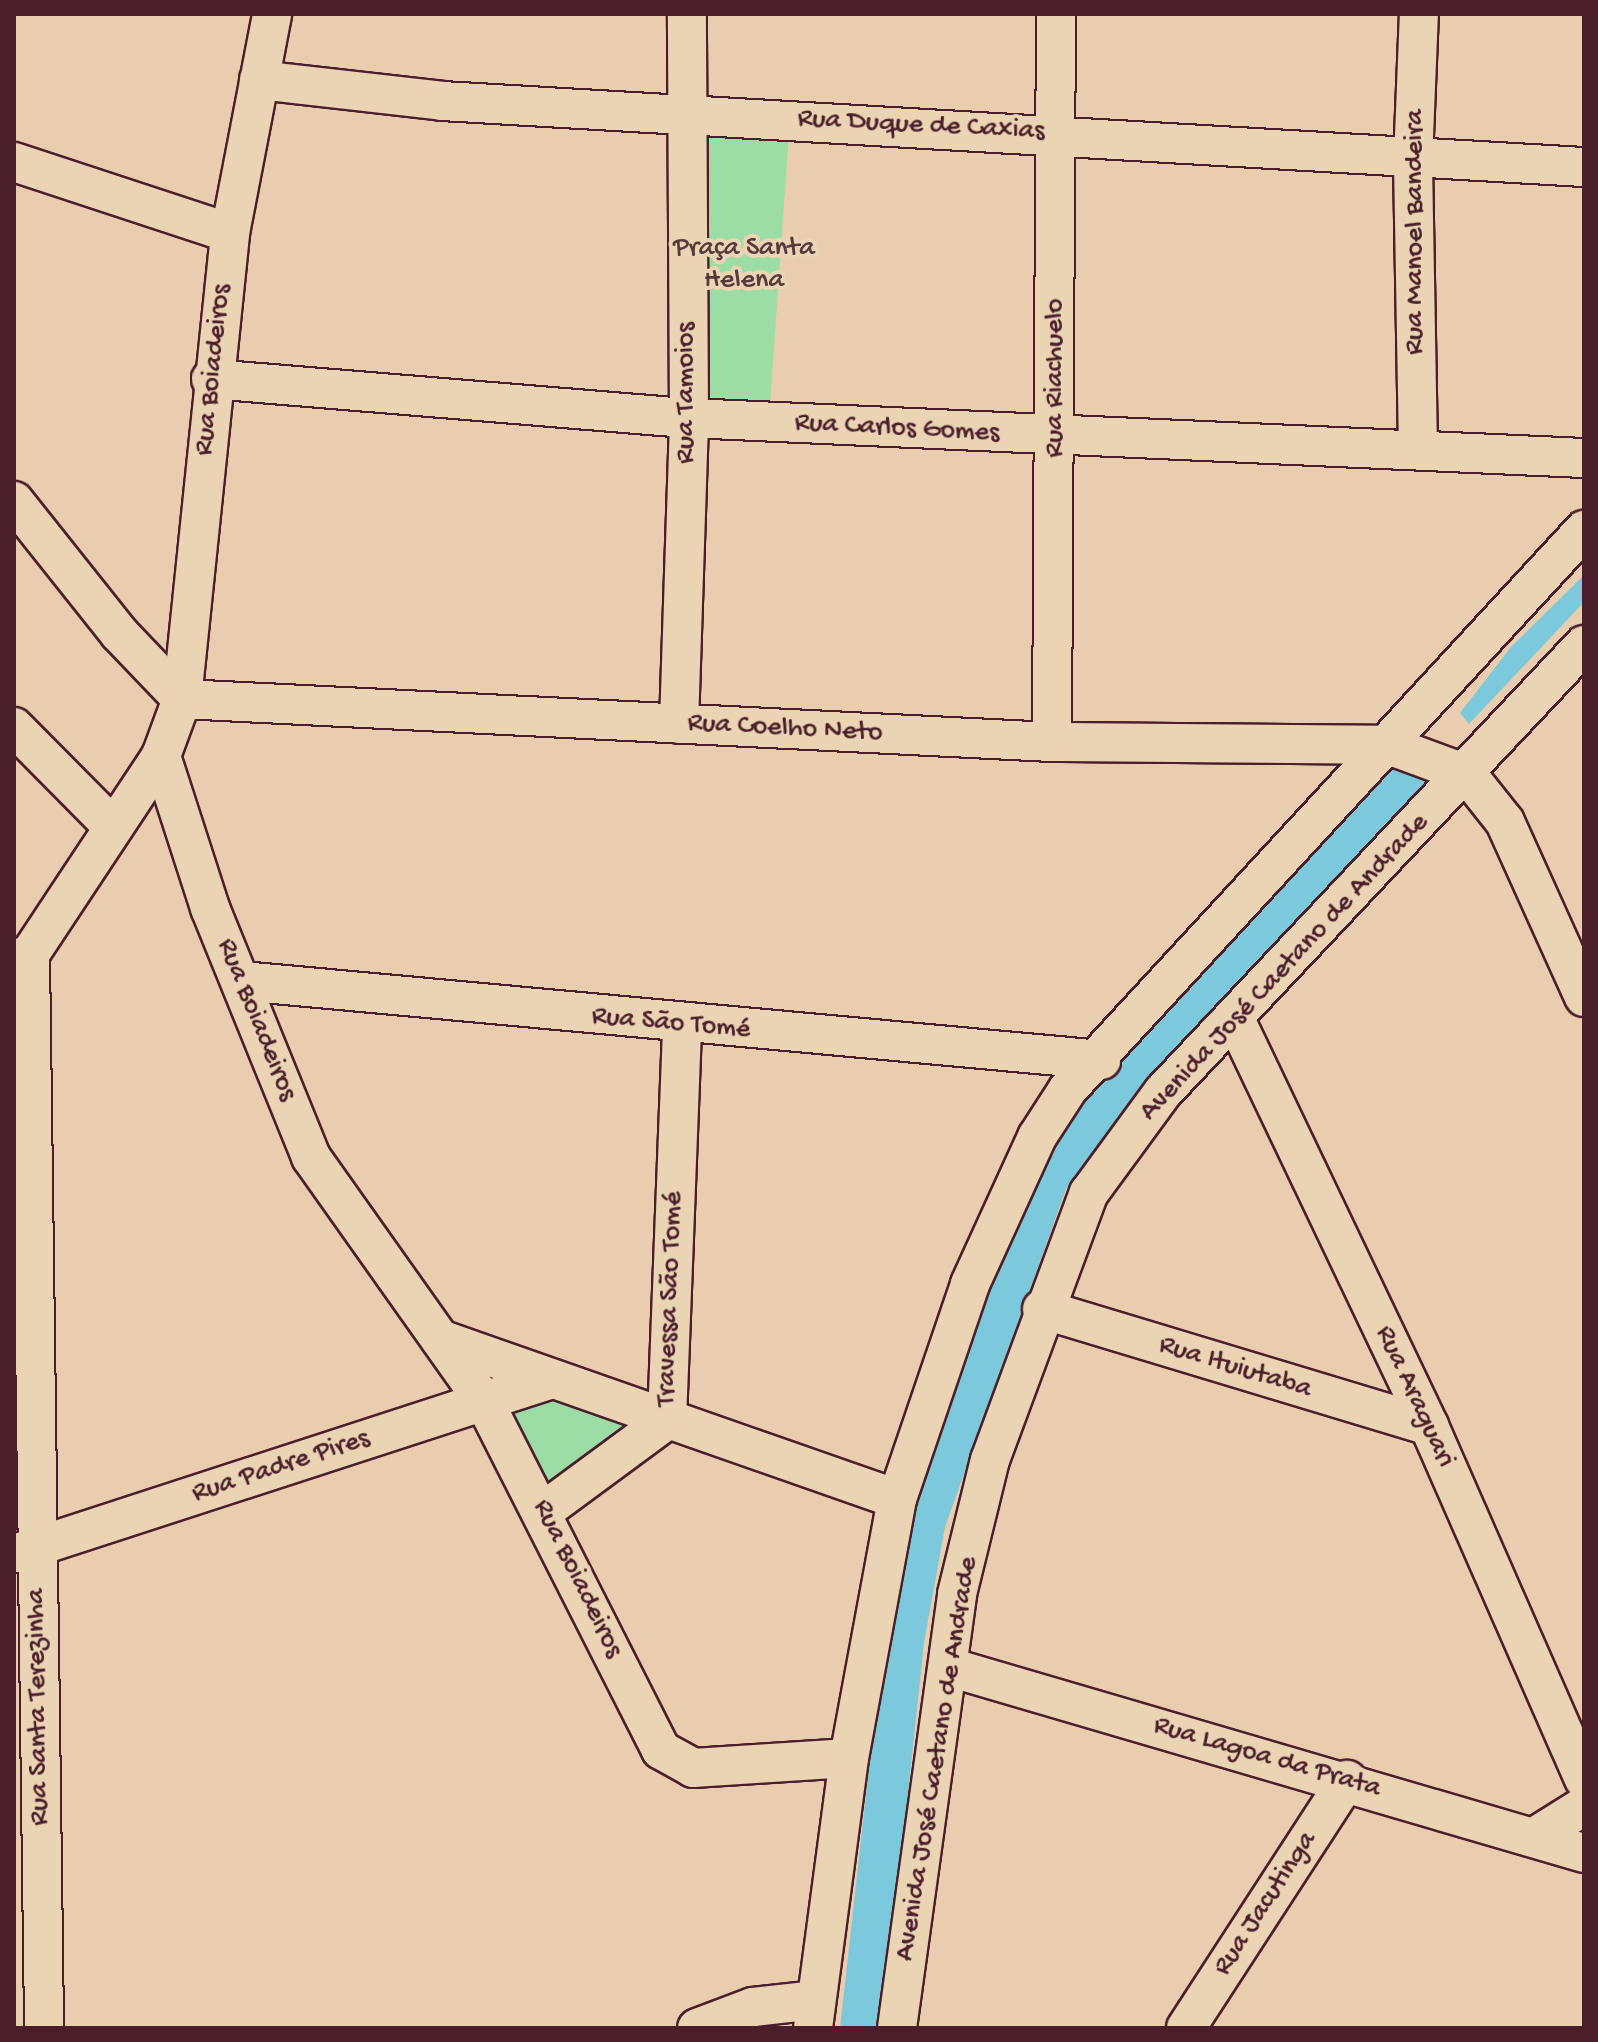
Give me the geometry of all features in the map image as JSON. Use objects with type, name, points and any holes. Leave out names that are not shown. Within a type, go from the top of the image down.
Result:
[{"type":"street","name":"Rua Boiadeiros","points":[[272,14],[230,233],[211,379],[182,699],[161,756],[210,908],[311,1157],[484,1401],[545,1510],[654,1739],[671,1760],[714,1769],[849,1758]]},
{"type":"street","name":"Rua Tamoios","points":[[679,724],[689,418],[684,116],[687,14]]},
{"type":"street","name":"Rua Riachuelo","points":[[1052,742],[1057,438],[1056,14]]},
{"type":"street","name":"Rua Manoel Bandeira","points":[[1418,449],[1413,161],[1419,14]]},
{"type":"street","name":"Rua Duque de Caxias","points":[[259,80],[442,101],[684,116],[1054,132],[1413,161],[1584,167]]},
{"type":"street","points":[[14,162],[230,233]]},
{"type":"street","name":"Rua Carlos Gomes","points":[[211,379],[689,418],[1057,438],[1418,449],[1584,458]]},
{"type":"street","points":[[14,501],[119,633],[182,699]]},
{"type":"street","points":[[697,2028],[753,2007],[814,2014],[849,1758],[897,1499],[970,1284],[1037,1137],[1068,1089],[1101,1060],[1584,530]]},
{"type":"street","name":"Avenida José Caetano de Andrade","points":[[897,2028],[957,1594],[990,1460],[1042,1309],[1089,1193],[1163,1092],[1467,774],[1584,645]]},
{"type":"street","name":"Rua Coelho Neto","points":[[182,699],[1052,742],[1388,745],[1467,774]]},
{"type":"street","points":[[14,727],[113,827]]},
{"type":"street","points":[[22,957],[161,756]]},
{"type":"street","points":[[1467,774],[1505,822],[1584,997]]},
{"type":"street","name":"Rua Santa Terezinha","points":[[22,957],[26,1550],[44,2028]]},
{"type":"street","name":"Rua São Tomé","points":[[242,981],[682,1026],[1101,1060]]},
{"type":"street","name":"Rua Araguari","points":[[1235,1019],[1429,1426],[1584,1779]]},
{"type":"street","name":"Travessa São Tomé","points":[[545,1510],[667,1420],[682,1026]]},
{"type":"street","name":"Rua Ituiutaba","points":[[1042,1309],[1429,1426]]},
{"type":"street","points":[[440,1339],[549,1380],[897,1499]]},
{"type":"street","name":"Rua Padre Pires","points":[[26,1550],[549,1380]]},
{"type":"street","name":"Rua Lagoa da Prata","points":[[949,1667],[1347,1780],[1584,1853]]},
{"type":"street","name":"Rua Jacutinga","points":[[1186,2028],[1347,1780]]},
{"type":"street","points":[[1536,1836],[1584,1806]]},
{"type":"green space","name":"Praça Santa Helena","points":[[694,129],[789,136],[770,404],[675,397]]},
{"type":"green space","points":[[548,1389],[645,1422],[548,1497],[494,1405]]},
{"type":"water","points":[[1584,575],[1584,602],[1469,724],[1460,713],[1511,647]]},
{"type":"water","points":[[1393,754],[1441,766],[1066,1189],[945,1527],[924,1643],[883,2028],[840,2028],[887,1607],[907,1509],[1005,1241],[1076,1112]]}]
